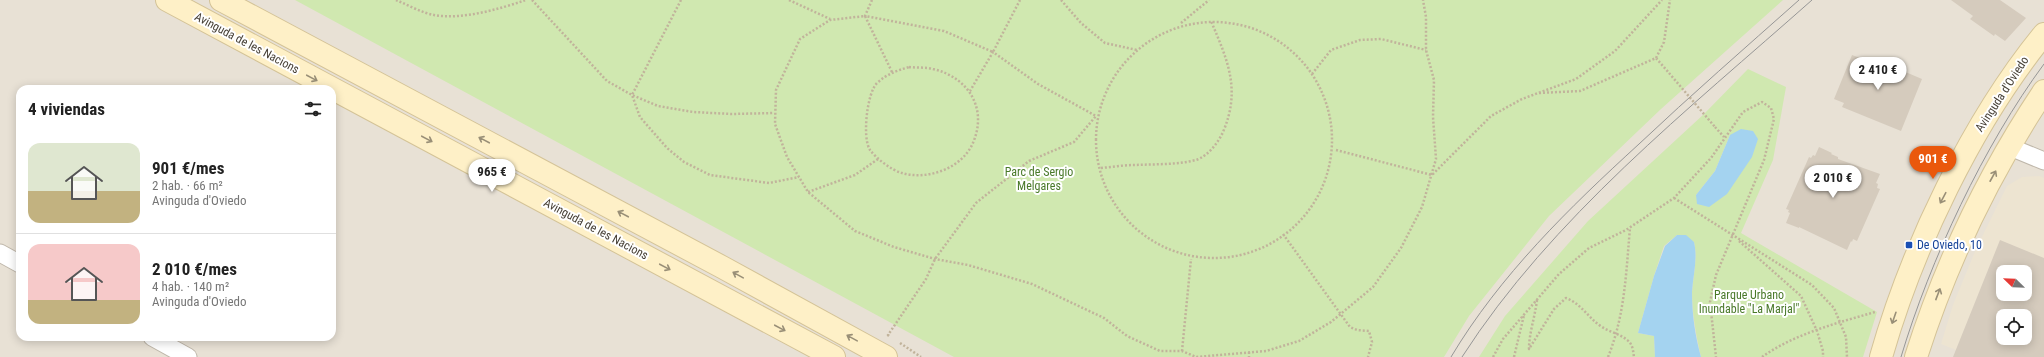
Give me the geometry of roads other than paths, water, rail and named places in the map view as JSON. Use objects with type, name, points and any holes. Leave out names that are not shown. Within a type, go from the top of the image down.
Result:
[{"type":"street","name":"Avinguda de les Nacions","points":[[167,0],[326,85]]},
{"type":"street","points":[[229,2],[722,267],[893,346]]},
{"type":"street","name":"Avinguda d'Oviedo","points":[[1881,357],[1909,275],[1936,211],[1978,130],[2025,58],[2044,34]]},
{"type":"street","name":"Avinguda de les Nacions","points":[[336,90],[834,357]]},
{"type":"street","points":[[1916,357],[1938,292],[1965,230],[2010,147],[2044,91]]},
{"type":"street","points":[[2010,147],[2044,160]]},
{"type":"street","points":[[0,254],[16,262]]},
{"type":"street","points":[[159,341],[188,357]]},
{"type":"water","points":[[1741,129],[1753,131],[1758,139],[1752,157],[1727,194],[1709,207],[1697,204],[1696,195],[1715,171],[1730,135]]},
{"type":"water","points":[[1677,235],[1686,235],[1694,242],[1695,261],[1692,292],[1696,333],[1701,357],[1655,357],[1654,336],[1638,333],[1654,276],[1665,246]]},
{"type":"tram line","points":[[1451,357],[1491,298],[1537,244],[1562,218],[1659,126],[1799,0]]},
{"type":"tram line","points":[[1462,357],[1498,306],[1537,258],[1624,167],[1670,124],[1812,0]]},
{"type":"tram line","points":[[1901,357],[1927,282],[1961,204],[2000,130],[2044,64]]},
{"type":"place","name":"De Oviedo, 10","points":[[1909,245]]},
{"type":"park label","name":"Parc de Sergio Melgares","points":[[1039,179]]},
{"type":"park label","name":"Parque Urbano Inundable \"La Marjal\"","points":[[1749,302]]}]
